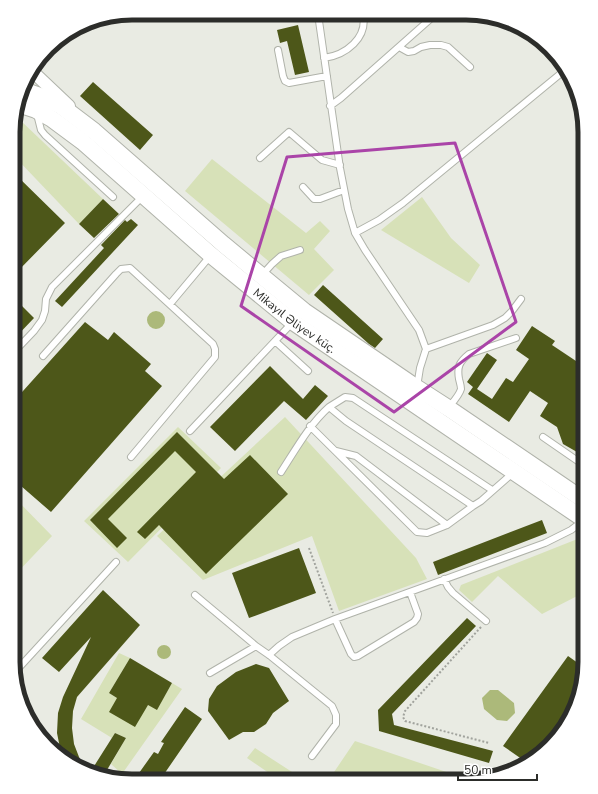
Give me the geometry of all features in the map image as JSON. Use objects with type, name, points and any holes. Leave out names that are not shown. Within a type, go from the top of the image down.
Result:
[{"type":"main road","points":[[27,93],[38,103],[61,106],[94,131],[223,244],[304,311],[578,497]]},
{"type":"main road","name":"Mikayıl Əliyev küç.","points":[[24,104],[38,103],[52,120],[83,142],[211,255],[293,322],[578,516]]},
{"type":"street","points":[[36,75],[94,131]]},
{"type":"street","points":[[31,83],[38,103]]},
{"type":"lane","points":[[319,20],[330,106],[348,209],[355,233],[419,330],[426,349],[420,368],[417,388]]},
{"type":"lane","points":[[324,58],[342,53],[353,45],[358,40],[362,32],[364,20]]},
{"type":"lane","points":[[330,106],[399,48],[429,20]]},
{"type":"lane","points":[[399,48],[408,52],[430,45],[448,46],[470,68]]},
{"type":"lane","points":[[278,50],[283,76],[286,81],[288,82],[326,76]]},
{"type":"lane","points":[[355,233],[379,220],[403,203],[561,73]]},
{"type":"lane","points":[[38,103],[41,130],[113,197]]},
{"type":"lane","points":[[260,158],[289,132],[322,160],[340,165]]},
{"type":"lane","points":[[303,188],[314,199],[320,200],[344,190]]},
{"type":"lane","points":[[20,346],[34,332],[42,320],[45,311],[46,299],[52,287],[143,196]]},
{"type":"lane","points":[[262,275],[281,256],[300,250]]},
{"type":"lane","points":[[170,304],[211,255]]},
{"type":"lane","points":[[43,356],[122,269],[130,268],[212,344],[215,350],[214,357],[131,457]]},
{"type":"lane","points":[[426,349],[493,325],[509,314],[521,299]]},
{"type":"lane","points":[[190,431],[293,322]]},
{"type":"lane","points":[[448,408],[460,391],[459,365],[463,359],[469,354],[516,338]]},
{"type":"lane","points":[[275,341],[308,371]]},
{"type":"lane","points":[[281,472],[310,426],[329,406],[345,396],[353,398],[492,490]]},
{"type":"lane","points":[[329,406],[346,421],[474,506]]},
{"type":"lane","points":[[310,426],[417,532],[427,534],[446,525],[481,501],[514,472]]},
{"type":"lane","points":[[543,437],[578,461]]},
{"type":"lane","points":[[335,451],[356,456],[446,525]]},
{"type":"lane","points":[[269,655],[292,637],[335,619],[545,543],[571,530],[578,525]]},
{"type":"lane","points":[[20,666],[116,562]]},
{"type":"lane","points":[[444,579],[452,594],[486,621]]},
{"type":"lane","points":[[335,619],[351,654],[354,657],[358,656],[414,622],[418,614],[410,592]]},
{"type":"lane","points":[[195,595],[256,646],[332,706],[336,715],[336,724],[312,756]]},
{"type":"lane","points":[[210,673],[256,646]]},
{"type":"path","points":[[309,548],[335,619]]},
{"type":"path","points":[[486,621],[405,711],[403,717],[404,721],[489,743]]},
{"type":"highlighted area","points":[[455,143],[516,322],[394,412],[241,306],[287,157]]},
{"type":"shaded area","points":[[21,121],[103,199],[79,224],[20,162]]},
{"type":"shaded area","points":[[212,159],[306,233],[320,221],[330,231],[314,249],[334,270],[309,295],[185,191]]},
{"type":"shaded area","points":[[422,197],[451,238],[480,265],[469,283],[381,230]]},
{"type":"shaded area","points":[[156,311],[162,314],[165,320],[162,326],[156,329],[150,326],[147,320],[150,314]]},
{"type":"shaded area","points":[[285,417],[416,558],[427,579],[339,611],[312,536],[203,580],[157,536]]},
{"type":"shaded area","points":[[178,427],[221,468],[128,562],[84,521]]},
{"type":"shaded area","points":[[20,503],[52,536],[20,570]]},
{"type":"shaded area","points":[[578,539],[578,596],[542,614],[498,576],[472,602],[459,590],[461,585]]},
{"type":"shaded area","points":[[164,645],[169,647],[171,652],[169,657],[164,659],[159,657],[157,652],[159,647]]},
{"type":"shaded area","points":[[119,653],[130,658],[109,693],[117,698],[148,705],[157,709],[172,683],[182,689],[122,773],[111,764],[126,738],[115,733],[112,738],[81,719]]},
{"type":"shaded area","points":[[490,690],[498,690],[514,703],[515,713],[507,721],[497,720],[484,709],[482,698]]},
{"type":"shaded area","points":[[355,741],[452,774],[333,774]]},
{"type":"shaded area","points":[[255,748],[295,774],[270,774],[247,758]]},
{"type":"building","points":[[298,25],[309,72],[295,75],[287,41],[280,43],[277,30]]},
{"type":"building","points":[[93,82],[153,135],[140,150],[80,96]]},
{"type":"building","points":[[20,179],[65,223],[20,269]]},
{"type":"building","points":[[103,199],[119,214],[94,238],[79,224]]},
{"type":"building","points":[[131,219],[138,225],[62,307],[55,301],[104,248],[101,245],[125,220],[127,222]]},
{"type":"building","points":[[323,285],[383,339],[375,348],[314,295]]},
{"type":"building","points":[[20,304],[34,318],[20,333]]},
{"type":"building","points":[[85,322],[108,340],[114,332],[151,364],[145,371],[162,386],[51,512],[20,485],[20,394]]},
{"type":"building","points":[[532,326],[555,341],[552,345],[578,362],[578,452],[563,444],[557,427],[540,416],[548,403],[530,391],[509,422],[468,394],[473,387],[467,382],[487,353],[497,360],[477,389],[492,399],[506,378],[513,382],[529,359],[516,350]]},
{"type":"building","points":[[270,366],[303,399],[315,385],[328,396],[306,420],[284,401],[235,451],[210,427]]},
{"type":"building","points":[[177,432],[224,479],[250,455],[288,494],[206,574],[159,525],[145,539],[137,532],[196,472],[175,451],[108,519],[127,538],[117,548],[90,520]]},
{"type":"building","points":[[542,520],[547,533],[438,575],[433,562]]},
{"type":"building","points":[[299,548],[316,593],[249,618],[232,573]]},
{"type":"building","points":[[103,590],[140,625],[77,697],[73,711],[72,728],[74,744],[82,762],[60,747],[57,733],[58,713],[63,697],[91,637],[59,672],[42,658]]},
{"type":"building","points":[[467,618],[476,626],[392,714],[394,725],[493,751],[489,763],[379,731],[378,710]]},
{"type":"building","points":[[568,656],[578,663],[576,684],[572,698],[566,712],[550,736],[540,746],[521,759],[503,746]]},
{"type":"building","points":[[130,658],[172,683],[157,710],[148,705],[135,727],[109,712],[117,698],[109,693]]},
{"type":"building","points":[[256,664],[269,668],[289,701],[273,713],[266,724],[254,732],[243,732],[229,740],[208,711],[209,699],[217,686],[236,672]]},
{"type":"building","points":[[185,707],[202,719],[164,774],[138,774],[154,752],[158,754],[164,743],[161,742]]},
{"type":"building","points":[[115,733],[126,738],[107,771],[93,767]]}]
